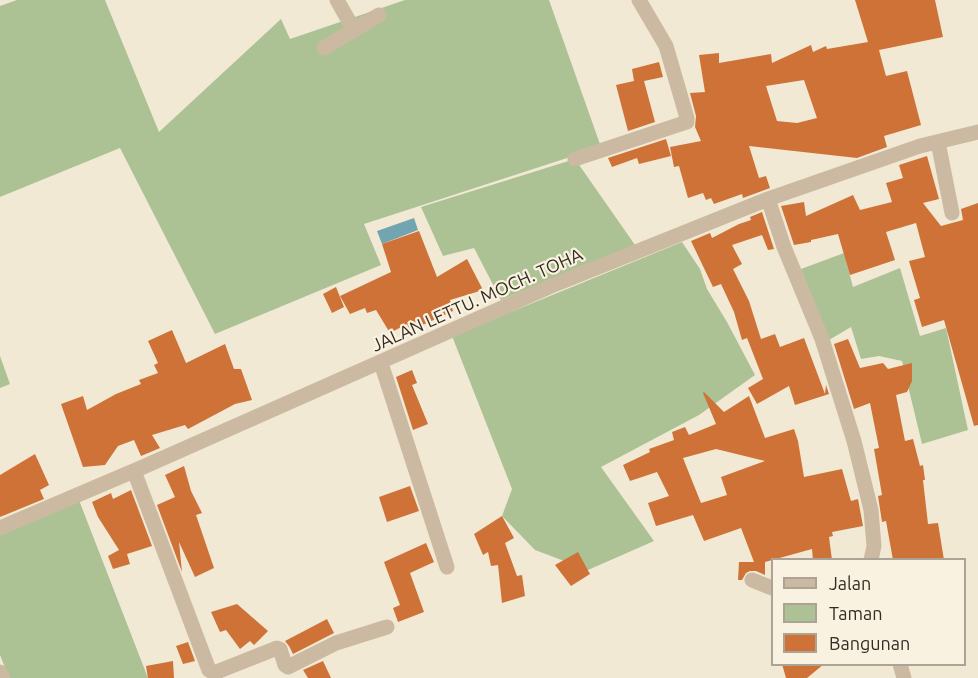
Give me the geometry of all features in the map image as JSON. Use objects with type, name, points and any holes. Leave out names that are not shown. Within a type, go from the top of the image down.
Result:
[{"type":"street","points":[[337,0],[354,30]]},
{"type":"street","points":[[575,159],[687,122],[666,46],[639,0]]},
{"type":"street","points":[[324,48],[379,15]]},
{"type":"street","name":"JALAN LETTU. MOCH. TOHA","points":[[0,528],[381,363],[556,284],[768,200],[920,146],[978,132]]},
{"type":"street","points":[[938,142],[952,213]]},
{"type":"street","points":[[768,200],[784,247],[822,339],[854,441],[871,510],[874,546],[871,558]]},
{"type":"street","points":[[381,363],[447,567]]},
{"type":"street","points":[[134,471],[211,672],[214,673],[277,648],[288,667],[336,643],[387,627]]},
{"type":"street","points":[[752,580],[771,588]]},
{"type":"street","points":[[0,672],[3,678]]},
{"type":"green space","points":[[17,0],[105,0],[159,132],[281,19],[290,39],[405,0],[549,0],[601,147],[364,224],[381,265],[215,334],[120,148],[0,197],[0,6]]},
{"type":"green space","points":[[575,159],[635,245],[501,300],[474,248],[443,256],[421,207]]},
{"type":"green space","points":[[682,242],[700,269],[707,289],[755,375],[699,415],[601,467],[654,541],[588,570],[535,550],[502,516],[512,489],[452,336]]},
{"type":"green space","points":[[844,253],[853,287],[900,268],[920,336],[946,328],[968,430],[922,444],[902,361],[879,356],[861,359],[851,327],[829,340],[801,269]]},
{"type":"green space","points":[[0,356],[10,384],[0,388]]},
{"type":"green space","points":[[77,495],[148,678],[9,678],[0,655],[0,528]]},
{"type":"water","points":[[414,218],[418,230],[382,244],[377,231]]},
{"type":"building","points":[[855,0],[935,0],[943,37],[879,50],[886,76],[907,71],[921,125],[884,136],[887,147],[857,158],[749,146],[759,178],[766,176],[770,188],[743,198],[742,194],[714,204],[711,198],[706,200],[703,193],[688,198],[679,166],[674,167],[670,147],[701,141],[695,127],[696,116],[690,93],[705,92],[699,55],[719,53],[719,63],[771,54],[772,63],[811,45],[813,52],[826,46],[827,49],[868,42]],"holes":[[[804,80],[817,118],[797,123],[777,121],[766,86]]]},
{"type":"building","points":[[659,62],[663,77],[644,81],[655,122],[628,131],[616,85],[634,81],[632,69]]},
{"type":"building","points":[[666,139],[671,156],[639,164],[637,158],[612,167],[608,158]]},
{"type":"building","points":[[927,156],[939,199],[923,203],[941,226],[963,220],[961,209],[978,203],[978,425],[974,426],[944,320],[922,327],[914,300],[920,298],[909,261],[925,257],[916,223],[886,232],[895,260],[850,275],[838,234],[794,245],[781,206],[804,202],[806,216],[853,195],[860,210],[892,202],[886,183],[903,178],[899,165]]},
{"type":"building","points":[[762,212],[774,249],[768,250],[762,235],[732,245],[742,264],[733,269],[749,301],[761,339],[775,334],[780,347],[804,338],[825,394],[826,385],[829,394],[795,405],[789,386],[757,404],[748,388],[763,379],[747,338],[742,340],[734,312],[721,284],[713,287],[691,241],[710,233],[712,238],[751,220],[750,217]]},
{"type":"building","points":[[419,231],[437,277],[467,259],[483,290],[450,300],[453,311],[425,324],[409,329],[407,324],[390,333],[376,310],[367,313],[365,308],[350,314],[340,296],[391,272],[382,244]]},
{"type":"building","points":[[336,287],[344,307],[332,313],[323,294]]},
{"type":"building","points":[[172,330],[186,363],[225,344],[234,369],[241,369],[252,400],[235,404],[188,429],[185,425],[152,435],[160,448],[141,456],[134,440],[118,446],[105,465],[83,467],[61,404],[83,396],[87,410],[116,394],[141,384],[139,380],[158,373],[154,365],[158,363],[148,341]]},
{"type":"building","points":[[848,339],[860,368],[883,363],[888,369],[912,363],[912,381],[907,392],[896,395],[905,441],[913,439],[920,466],[923,465],[928,524],[938,523],[944,558],[893,558],[886,521],[882,522],[878,496],[882,495],[874,449],[879,448],[870,403],[854,409],[834,344]]},
{"type":"building","points":[[412,370],[417,383],[412,385],[428,424],[413,430],[396,377]]},
{"type":"building","points":[[704,392],[724,412],[749,396],[765,438],[794,429],[804,477],[842,469],[851,501],[858,499],[863,526],[832,532],[833,536],[829,537],[832,558],[813,558],[812,549],[779,558],[771,558],[771,560],[765,562],[765,575],[750,571],[742,580],[738,580],[739,562],[754,562],[741,528],[704,541],[693,515],[656,526],[648,503],[669,496],[657,472],[630,481],[623,465],[650,452],[649,449],[674,440],[672,432],[685,427],[689,435],[716,424]],"holes":[[[716,449],[765,461],[721,477],[727,495],[701,503],[683,458]]]},
{"type":"building","points":[[35,454],[49,485],[40,490],[44,499],[0,517],[0,475]]},
{"type":"building","points":[[184,466],[191,491],[202,513],[196,515],[214,568],[195,577],[179,542],[182,572],[157,505],[175,497],[165,475]]},
{"type":"building","points":[[410,486],[419,511],[387,522],[379,497]]},
{"type":"building","points":[[131,490],[152,546],[127,554],[130,564],[113,569],[108,556],[119,550],[98,517],[92,502],[111,493],[113,499]]},
{"type":"building","points":[[502,516],[514,538],[505,543],[517,576],[522,575],[525,596],[502,603],[498,565],[491,566],[488,552],[483,555],[474,534]]},
{"type":"building","points":[[426,543],[434,562],[410,573],[424,612],[398,622],[393,608],[400,605],[384,562]]},
{"type":"building","points":[[578,552],[590,574],[571,586],[555,565]]},
{"type":"building","points":[[237,604],[268,631],[254,645],[250,641],[240,649],[226,630],[220,632],[211,612]]},
{"type":"building","points":[[327,619],[334,633],[293,654],[285,641]]},
{"type":"building","points":[[188,642],[195,661],[183,664],[176,646]]},
{"type":"building","points":[[173,661],[174,678],[148,678],[146,666]]},
{"type":"building","points":[[323,661],[331,678],[308,678],[303,670]]},
{"type":"building","points":[[783,666],[822,666],[807,678],[786,678]]}]
